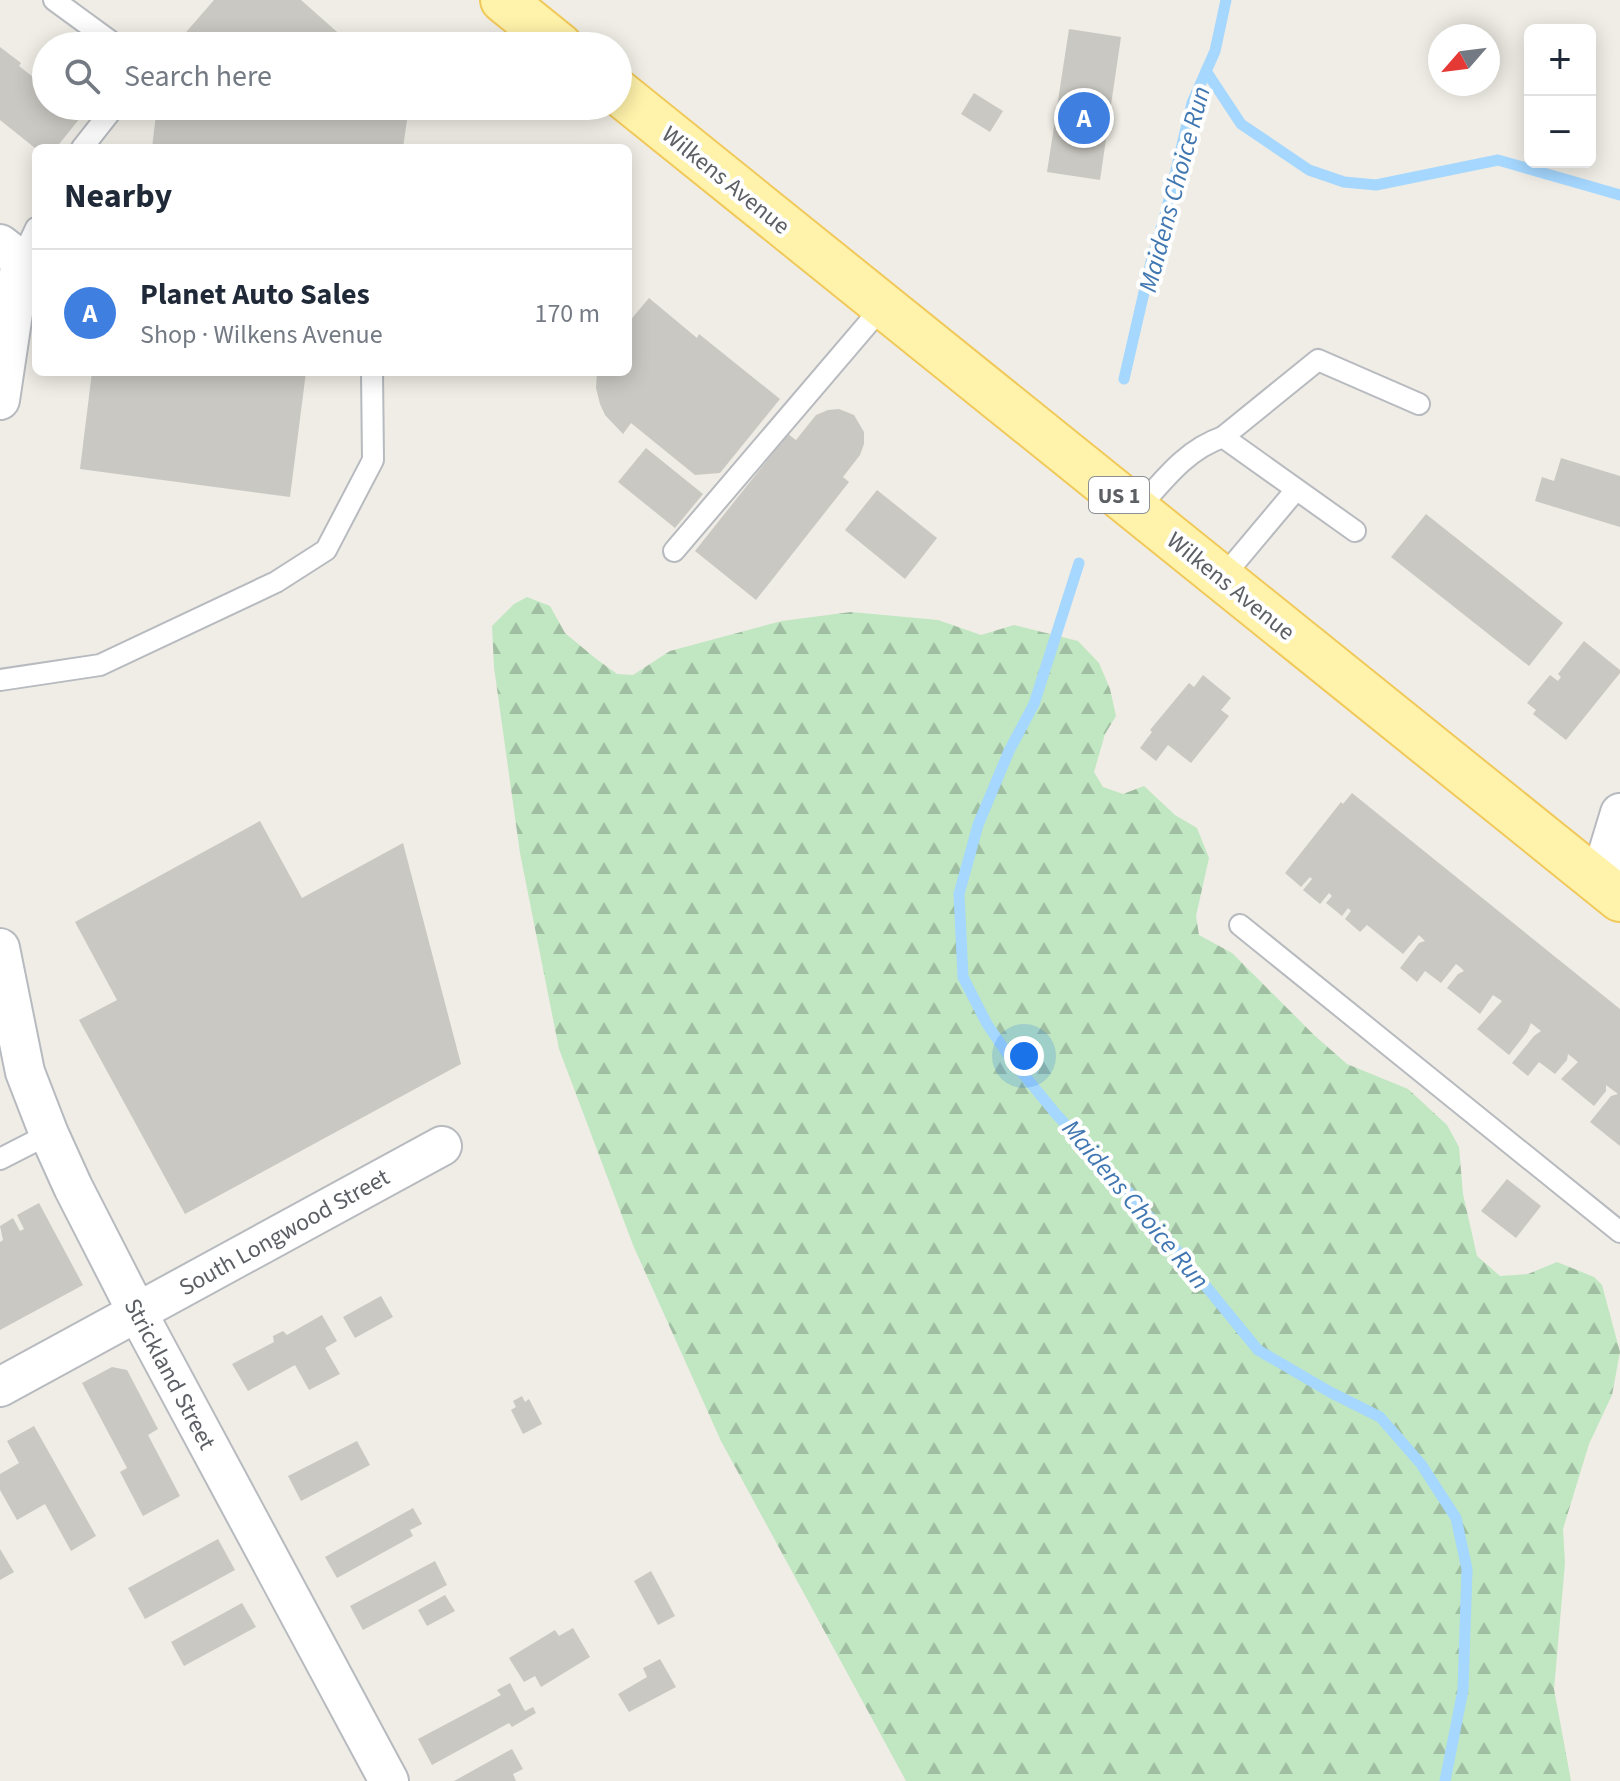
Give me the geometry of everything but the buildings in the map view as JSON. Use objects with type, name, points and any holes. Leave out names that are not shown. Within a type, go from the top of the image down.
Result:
[{"type":"main road","points":[[503,0],[543,32]]},
{"type":"main road","name":"Wilkens Avenue","points":[[632,103],[1610,891]]},
{"type":"street","points":[[0,397],[19,244]]},
{"type":"street","points":[[1610,891],[1620,813]]},
{"type":"street","name":"Strickland Street","points":[[0,948],[25,1072],[49,1134],[137,1312],[389,1781]]},
{"type":"street","name":"South Longwood Street","points":[[0,1387],[442,1146]]},
{"type":"lane","points":[[54,0],[98,32]]},
{"type":"lane","points":[[85,144],[104,120]]},
{"type":"lane","points":[[674,551],[883,306]]},
{"type":"lane","points":[[1137,510],[1176,466],[1202,444],[1223,437],[1318,360],[1419,404]]},
{"type":"lane","points":[[0,680],[100,665],[276,582],[326,550],[373,460],[372,376]]},
{"type":"lane","points":[[1223,437],[1355,531]]},
{"type":"lane","points":[[1222,578],[1295,491]]},
{"type":"lane","points":[[1240,925],[1620,1232]]},
{"type":"lane","points":[[0,1159],[49,1134]]},
{"type":"green space","points":[[527,597],[550,606],[565,633],[617,674],[633,675],[670,651],[782,621],[851,612],[938,620],[981,635],[1014,625],[1078,641],[1099,663],[1110,689],[1116,716],[1105,734],[1094,772],[1103,787],[1123,794],[1144,786],[1175,815],[1197,828],[1209,858],[1196,916],[1199,935],[1232,953],[1347,1064],[1408,1089],[1447,1125],[1459,1147],[1463,1194],[1477,1256],[1500,1276],[1528,1274],[1557,1262],[1594,1277],[1602,1285],[1620,1352],[1612,1395],[1589,1444],[1563,1529],[1565,1563],[1554,1689],[1571,1781],[906,1781],[721,1441],[633,1245],[559,1049],[520,853],[494,667],[492,626],[514,604]]},
{"type":"waterway","name":"Maidens Choice Run","points":[[1124,379],[1192,103],[1215,51],[1226,0]]},
{"type":"waterway","points":[[1206,71],[1241,124],[1309,170],[1344,182],[1376,185],[1498,160],[1620,195]]},
{"type":"waterway","name":"Maidens Choice Run","points":[[1079,563],[1034,704],[1009,751],[978,825],[959,894],[963,977],[987,1024],[1011,1059],[1056,1114],[1133,1197],[1258,1350],[1380,1417],[1421,1464],[1456,1518],[1467,1569],[1463,1690],[1445,1781]]},
{"type":"place","name":"Planet Auto Sales","points":[[1084,118]]}]
